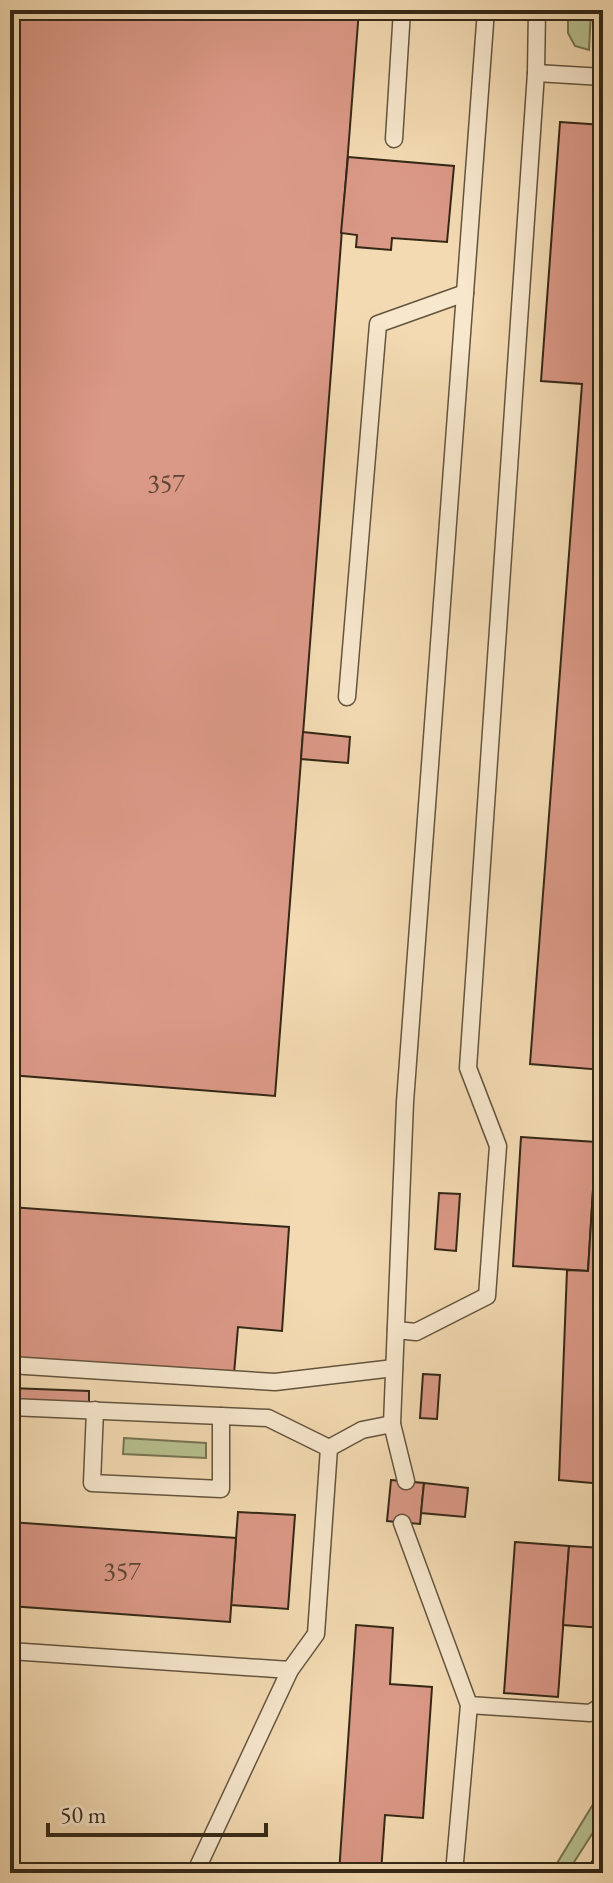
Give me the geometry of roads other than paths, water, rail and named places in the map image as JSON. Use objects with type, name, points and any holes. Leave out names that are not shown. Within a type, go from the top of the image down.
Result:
[{"type":"lane","points":[[394,139],[402,10]]},
{"type":"lane","points":[[406,1481],[392,1424],[405,1102],[486,10]]},
{"type":"lane","points":[[396,1330],[416,1332],[487,1296],[498,1146],[468,1068],[536,73],[537,10]]},
{"type":"lane","points":[[536,73],[603,77]]},
{"type":"lane","points":[[347,697],[378,324],[465,293]]},
{"type":"lane","points":[[10,1365],[275,1382],[394,1368]]},
{"type":"lane","points":[[10,1407],[268,1418],[329,1448]]},
{"type":"lane","points":[[95,1410],[92,1483],[221,1489],[221,1416]]},
{"type":"lane","points":[[329,1448],[362,1430],[392,1424]]},
{"type":"lane","points":[[195,1873],[290,1670],[316,1634],[329,1448]]},
{"type":"lane","points":[[402,1523],[469,1705],[454,1873]]},
{"type":"lane","points":[[10,1651],[290,1670]]},
{"type":"lane","points":[[469,1705],[590,1713],[603,1705]]},
{"type":"railway","points":[[589,1873],[603,1851]]}]
